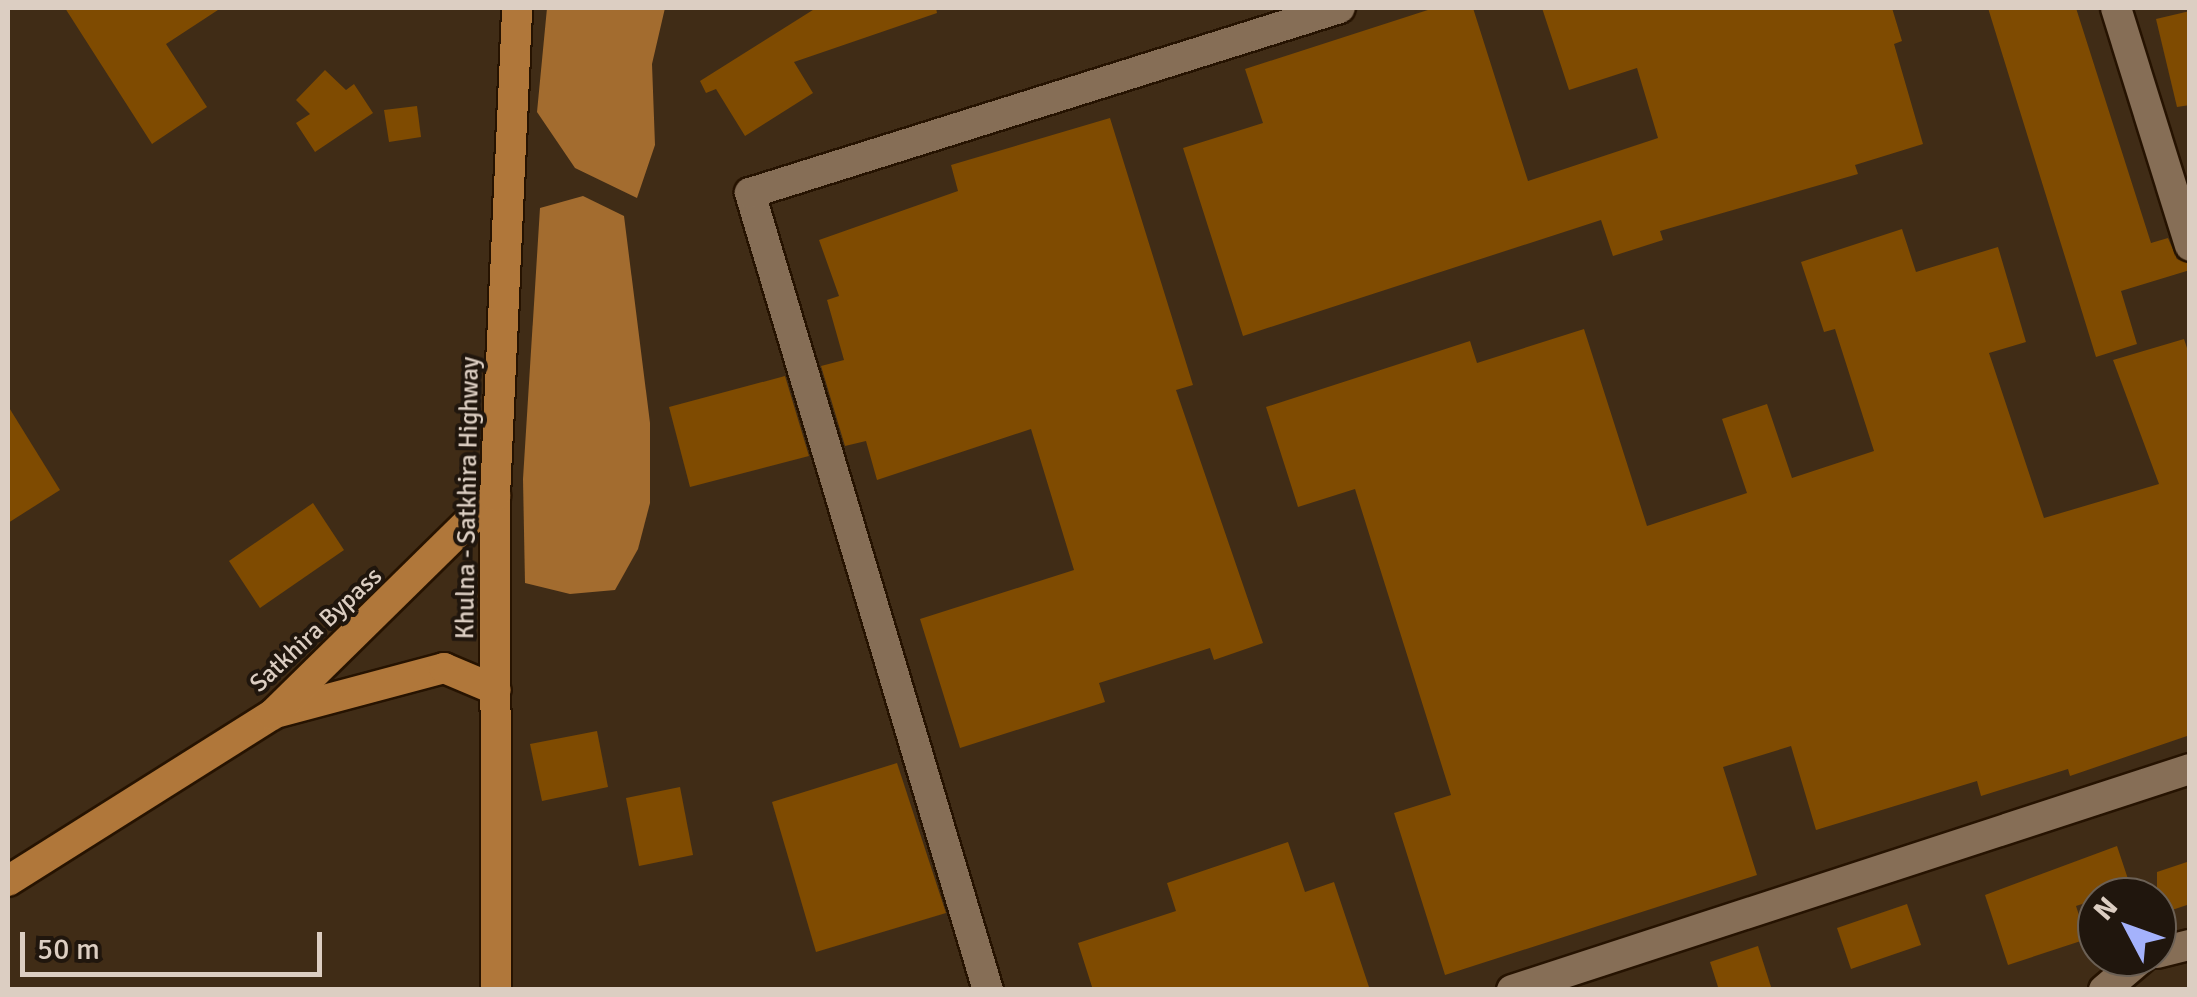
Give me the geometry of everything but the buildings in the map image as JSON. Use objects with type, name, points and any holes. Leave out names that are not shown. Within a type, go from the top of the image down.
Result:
[{"type":"highway","name":"Khulna - Satkhira Highway","points":[[496,990],[495,496],[517,8]]},
{"type":"highway","name":"Satkhira Bypass","points":[[8,881],[272,715],[495,496]]},
{"type":"highway","points":[[272,715],[444,668],[496,690]]},
{"type":"street","points":[[988,990],[750,193],[1340,8]]},
{"type":"street","points":[[2116,8],[2190,246]]},
{"type":"street","points":[[1512,990],[2190,769]]},
{"type":"shaded area","points":[[547,8],[665,8],[652,64],[655,145],[637,198],[575,168],[537,112]]},
{"type":"shaded area","points":[[583,196],[624,216],[650,423],[650,503],[638,549],[615,590],[570,594],[525,583],[523,479],[540,208]]}]
